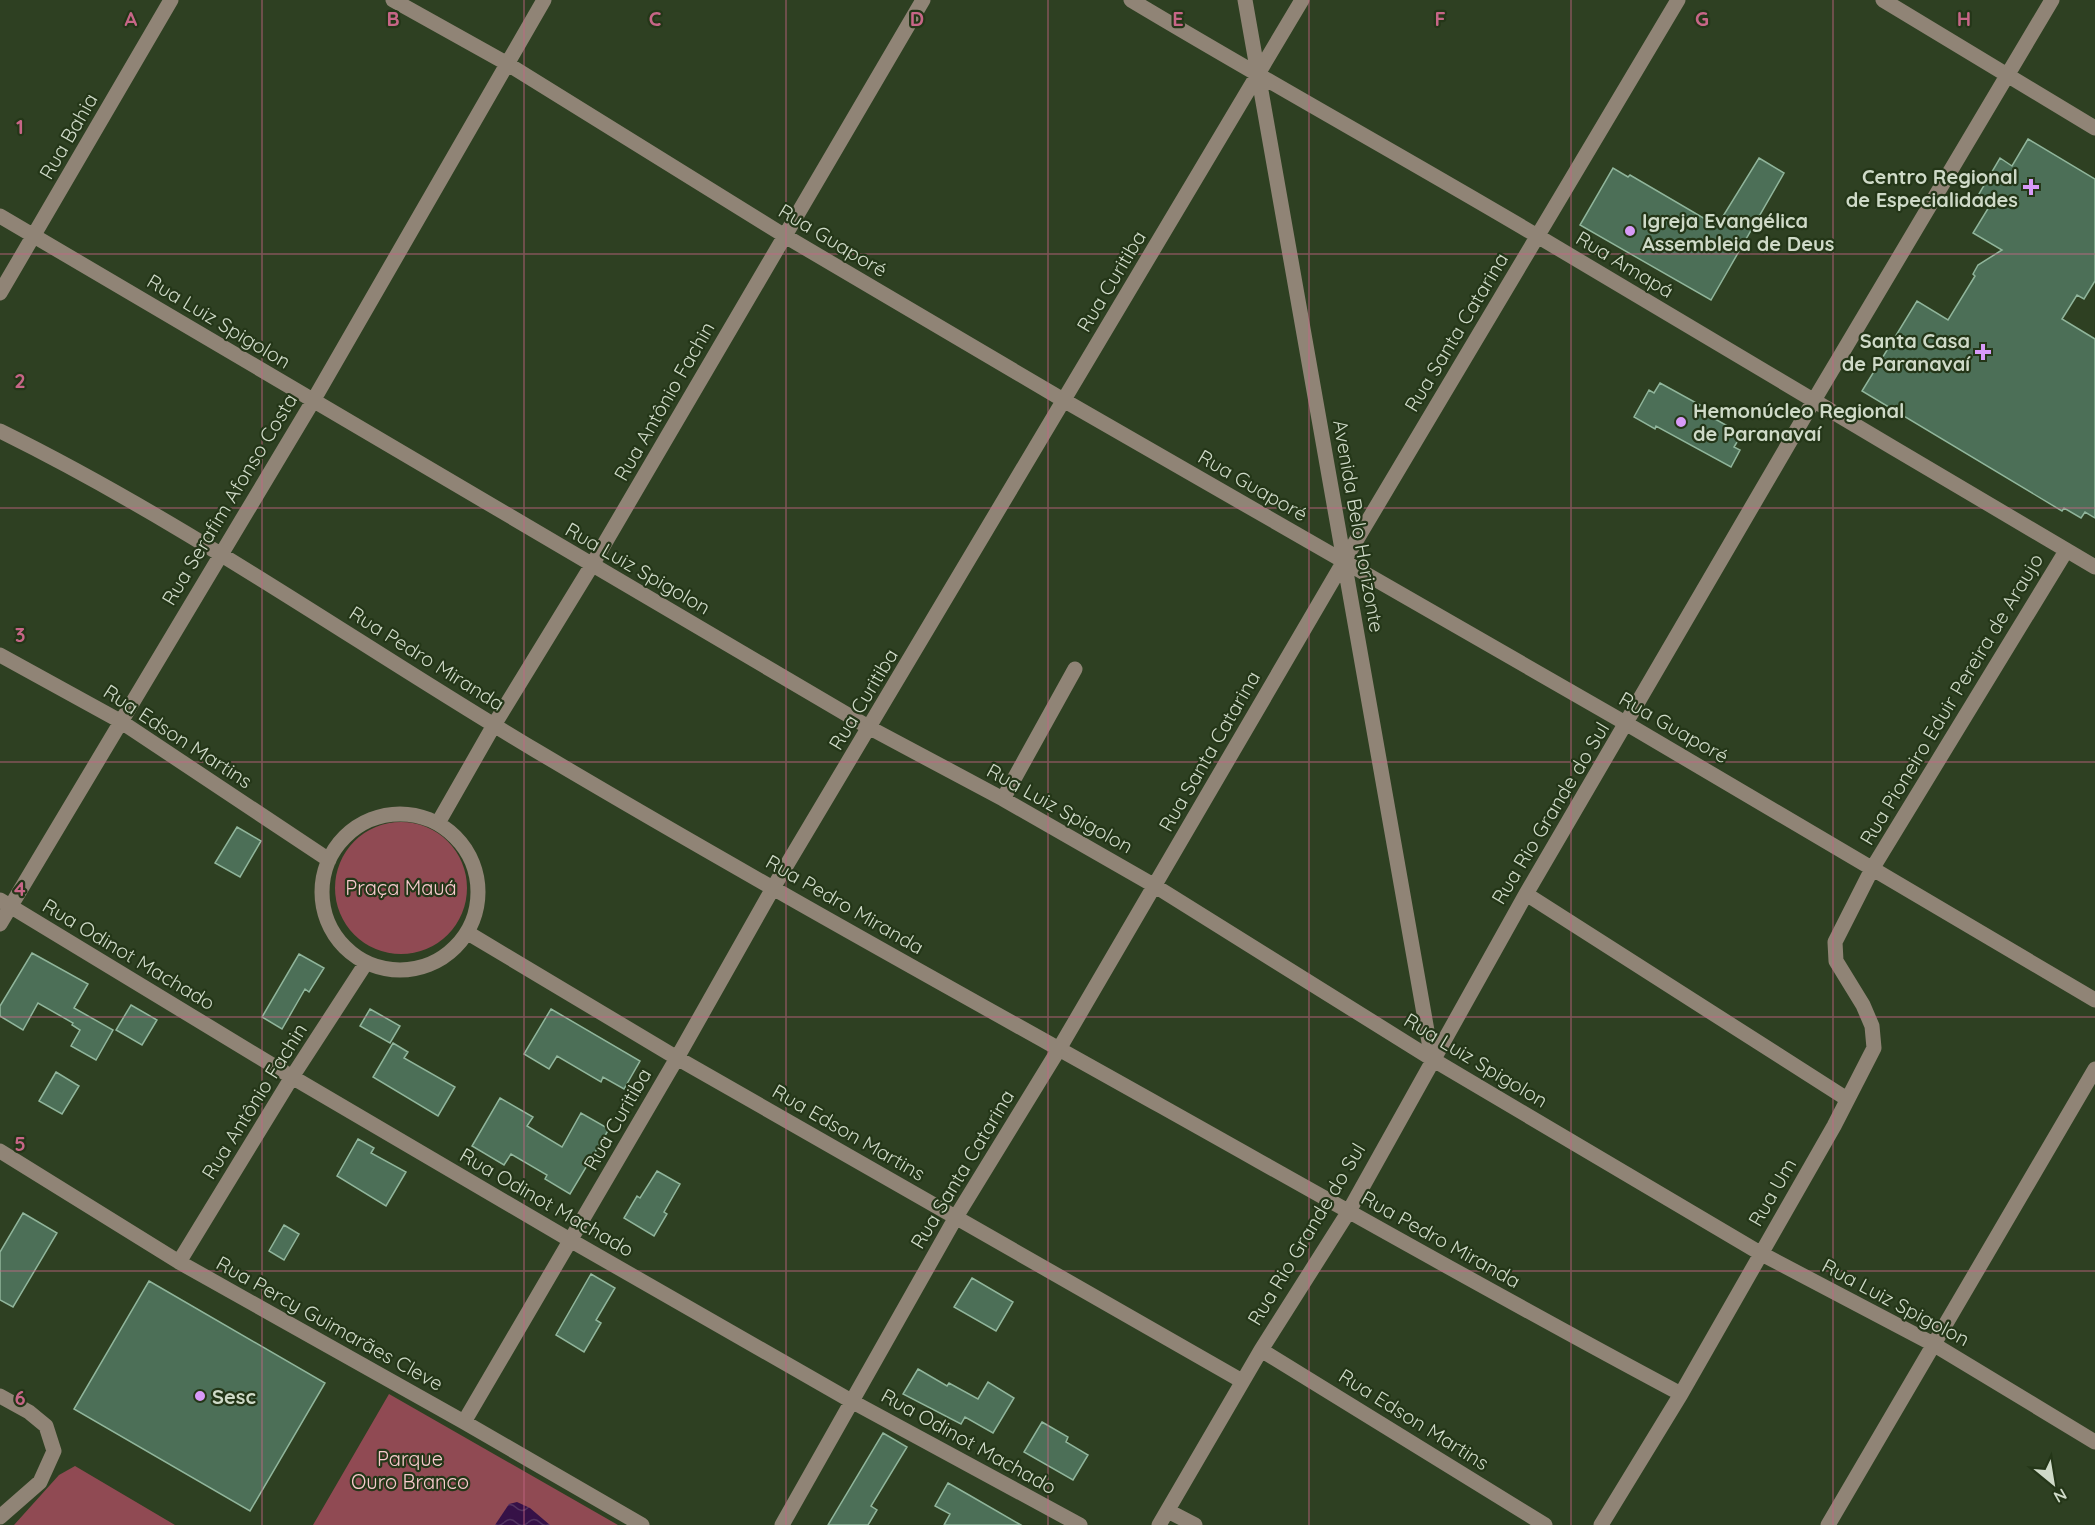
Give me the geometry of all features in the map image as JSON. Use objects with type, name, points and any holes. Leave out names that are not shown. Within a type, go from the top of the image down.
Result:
[{"type":"street","name":"Rua Bahia","points":[[0,292],[171,0]]},
{"type":"street","name":"Rua Guaporé","points":[[393,0],[506,63],[785,236],[1065,401],[1627,724],[2095,1000]]},
{"type":"street","name":"Rua Serafim Afonso Costa","points":[[0,924],[5,903],[120,721],[313,401],[544,0]]},
{"type":"street","name":"Rua Antônio Fachin","points":[[438,823],[923,0]]},
{"type":"street","name":"Rua Amapá","points":[[1131,0],[1258,76],[1538,236],[1813,402],[2095,567]]},
{"type":"street","name":"Avenida Belo Horizonte","points":[[1245,0],[1432,1059]]},
{"type":"street","name":"Rua Curitiba","points":[[464,1422],[677,1058],[773,888],[1302,0]]},
{"type":"street","name":"Rua Santa Catarina","points":[[782,1525],[956,1218],[1059,1049],[1344,561],[1677,0]]},
{"type":"street","points":[[1883,0],[2095,128]]},
{"type":"street","name":"Rua Rio Grande do Sul","points":[[1159,1525],[1242,1381],[1349,1211],[1526,894],[1813,402],[2052,0]]},
{"type":"street","name":"Rua Luiz Spigolon","points":[[0,216],[870,728],[1003,799],[1155,886],[1432,1059],[1760,1253],[1933,1344],[2095,1442]]},
{"type":"street","name":"Rua Pedro Miranda","points":[[0,431],[55,458],[221,554],[494,725],[773,888],[1521,1308],[1681,1394]]},
{"type":"street","name":"Rua Pioneiro Eduir Pereira de Araujo","points":[[1872,868],[2066,550]]},
{"type":"street","name":"Rua Edson Martins","points":[[0,655],[120,721],[329,860]]},
{"type":"street","points":[[1003,799],[1075,669]]},
{"type":"street","points":[[414,814],[438,823],[455,835],[468,852],[477,872],[479,892],[476,914],[468,933],[453,951],[433,964],[411,970],[388,970],[366,963],[342,945],[326,919],[322,899],[323,879],[329,860],[343,838],[364,823],[388,815],[414,814]]},
{"type":"street","name":"Rua Um","points":[[1601,1525],[1681,1394],[1834,1126],[1874,1048],[1872,1026],[1863,1005],[1836,961],[1835,942],[1872,868]]},
{"type":"street","points":[[1526,894],[1847,1099]]},
{"type":"street","name":"Rua Odinot Machado","points":[[5,903],[292,1077],[570,1240],[853,1402],[1080,1525]]},
{"type":"street","name":"Rua Edson Martins","points":[[468,933],[677,1058],[1242,1381]]},
{"type":"street","name":"Rua Antônio Fachin","points":[[179,1262],[292,1077],[366,963]]},
{"type":"street","points":[[1828,1525],[2095,1069]]},
{"type":"street","name":"Rua Percy Guimarães Cleve","points":[[0,1151],[179,1262],[642,1525]]},
{"type":"street","name":"Rua Edson Martins","points":[[1261,1350],[1545,1525]]},
{"type":"street","points":[[0,1396],[29,1412],[46,1426],[54,1451],[40,1482],[0,1517]]},
{"type":"street","points":[[1168,1510],[1194,1525]]},
{"type":"green space","name":"Praça Mauá","points":[[401,822],[426,827],[448,841],[462,863],[467,888],[462,913],[448,935],[426,949],[401,954],[376,949],[354,935],[340,913],[335,888],[340,863],[354,841],[376,827]]},
{"type":"green space","name":"Parque Ouro Branco","points":[[389,1394],[618,1525],[313,1525]]},
{"type":"green space","points":[[75,1466],[175,1525],[14,1525],[59,1475]]},
{"type":"water","points":[[517,1502],[530,1508],[550,1525],[495,1525],[509,1504]]},
{"type":"building","name":"Santa Casa de Paranavaí","points":[[2028,139],[2095,179],[2095,281],[2084,299],[2077,295],[2062,319],[2095,339],[2095,518],[2085,512],[2081,518],[2064,508],[2062,511],[1862,391],[1917,301],[1948,320],[1975,276],[1973,274],[1978,265],[2002,250],[1973,233],[1989,207],[1976,199],[2000,158],[2012,166]]},
{"type":"building","points":[[1759,158],[1784,173],[1711,300],[1580,225],[1613,168],[1628,177],[1630,175],[1717,226]]},
{"type":"building","name":"Hemonúcleo Regional de Paranavaí","points":[[1660,383],[1700,405],[1697,409],[1742,434],[1734,447],[1740,450],[1731,467],[1656,426],[1655,429],[1634,417],[1649,390],[1654,393]]},
{"type":"building","points":[[237,827],[261,841],[240,877],[215,863]]},
{"type":"building","points":[[32,953],[88,984],[74,1008],[113,1030],[96,1060],[71,1046],[80,1030],[72,1025],[73,1023],[38,1003],[23,1030],[0,1016],[0,1006]]},
{"type":"building","points":[[299,954],[324,968],[309,992],[305,989],[282,1029],[262,1017]]},
{"type":"building","points":[[131,1005],[157,1020],[142,1045],[116,1030]]},
{"type":"building","points":[[370,1009],[400,1026],[390,1043],[360,1026]]},
{"type":"building","points":[[551,1009],[640,1061],[624,1089],[603,1077],[601,1082],[557,1056],[549,1069],[524,1054]]},
{"type":"building","points":[[393,1043],[408,1052],[404,1058],[455,1087],[438,1116],[373,1077]]},
{"type":"building","points":[[56,1072],[79,1086],[62,1114],[39,1101]]},
{"type":"building","points":[[500,1098],[533,1117],[527,1126],[562,1147],[581,1113],[609,1129],[570,1194],[545,1179],[547,1175],[511,1154],[504,1165],[472,1146]]},
{"type":"building","points":[[358,1139],[374,1148],[371,1153],[406,1172],[386,1206],[337,1176]]},
{"type":"building","points":[[657,1171],[680,1184],[654,1236],[624,1218],[637,1196],[640,1198]]},
{"type":"building","points":[[23,1213],[57,1233],[13,1307],[0,1300],[0,1252]]},
{"type":"building","points":[[284,1225],[299,1234],[284,1260],[269,1251]]},
{"type":"building","points":[[591,1274],[615,1288],[596,1320],[601,1323],[584,1352],[556,1335]]},
{"type":"building","points":[[972,1278],[1013,1302],[996,1331],[954,1307]]},
{"type":"building","name":"Sesc","points":[[149,1281],[325,1383],[250,1511],[74,1409]]},
{"type":"building","points":[[918,1369],[947,1386],[949,1383],[978,1399],[988,1382],[1014,1398],[993,1433],[965,1417],[961,1424],[903,1394]]},
{"type":"building","points":[[1042,1422],[1068,1437],[1066,1442],[1088,1455],[1073,1480],[1024,1452]]},
{"type":"building","points":[[883,1433],[907,1447],[871,1506],[877,1510],[868,1525],[828,1525]]},
{"type":"building","points":[[948,1483],[1021,1525],[944,1525],[950,1514],[935,1506]]},
{"type":"place","name":"Centro Regional de Especialidades","points":[[2031,187]]},
{"type":"place","name":"Igreja Evangélica Assembleia de Deus","points":[[1630,231]]},
{"type":"place","name":"Santa Casa de Paranavaí","points":[[1983,352]]},
{"type":"place","name":"Hemonúcleo Regional de Paranavaí","points":[[1681,422]]},
{"type":"place","name":"Sesc","points":[[200,1396]]}]
